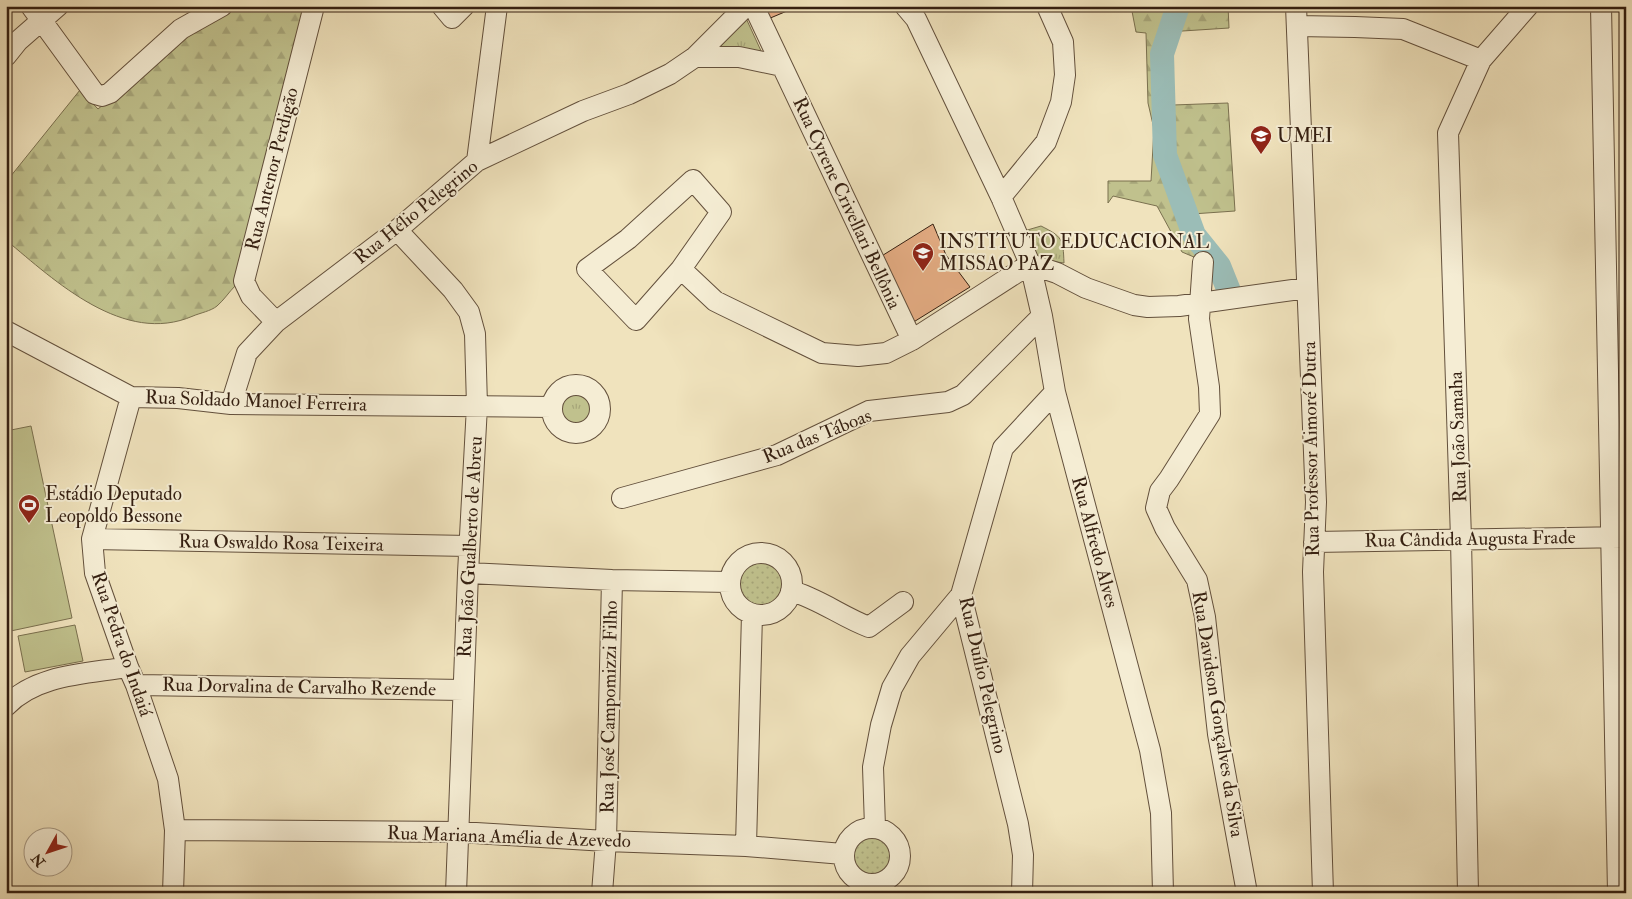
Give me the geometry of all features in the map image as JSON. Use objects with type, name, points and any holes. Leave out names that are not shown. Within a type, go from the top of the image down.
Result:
[{"type":"street","points":[[6,56],[36,14],[58,6]]},
{"type":"street","points":[[36,14],[94,94],[102,96],[110,93],[181,28],[222,6]]},
{"type":"street","name":"Rua Antenor Perdigão","points":[[276,322],[251,296],[244,281],[314,6]]},
{"type":"street","points":[[442,6],[452,18],[464,6]]},
{"type":"street","points":[[477,161],[497,6]]},
{"type":"street","name":"Rua Hélio Pelegrino","points":[[231,404],[247,353],[276,322],[397,230],[477,161],[584,111],[629,94],[670,74],[694,57],[746,6]]},
{"type":"street","name":"Rua Cyrene Crivellari Bellônia","points":[[757,6],[756,11],[912,340]]},
{"type":"street","name":"Rua Alfredo Alves","points":[[905,6],[916,19],[1030,264],[1042,316],[1055,392],[1150,750],[1161,813],[1163,893]]},
{"type":"street","points":[[1000,197],[1046,142],[1061,102],[1065,76],[1063,42],[1047,6]]},
{"type":"street","name":"Rua Professor Aimoré Dutra","points":[[1296,6],[1316,502],[1314,542],[1323,893]]},
{"type":"street","name":"Rua João Samaha","points":[[1468,893],[1461,540],[1448,133],[1482,60],[1528,6]]},
{"type":"street","points":[[1602,6],[1618,537],[1618,893]]},
{"type":"street","points":[[1297,26],[1403,29],[1482,60]]},
{"type":"street","points":[[694,57],[739,57],[782,66]]},
{"type":"street","points":[[692,180],[721,212],[718,219],[681,268],[636,320],[587,269],[628,239],[692,180]]},
{"type":"street","name":"Rua João Gualberto de Abreu","points":[[397,230],[453,290],[469,312],[475,334],[477,406],[468,572],[456,893]]},
{"type":"street","name":"Rua Davidson Gonçalves da Silva","points":[[1203,262],[1199,319],[1209,387],[1210,414],[1169,480],[1160,491],[1156,508],[1165,528],[1197,580],[1205,617],[1218,734],[1247,893]]},
{"type":"street","points":[[681,268],[715,301],[822,353],[858,356],[886,353],[912,340],[1030,264],[1057,273],[1086,288],[1148,307],[1199,303],[1307,288]]},
{"type":"street","name":"Rua das Táboas","points":[[622,498],[776,455],[869,411],[948,402],[963,395],[1042,316]]},
{"type":"street","name":"Rua Soldado Manoel Ferreira","points":[[6,331],[131,397],[178,398],[231,404],[552,407]]},
{"type":"street","name":"Rua Duílio Pelegrino","points":[[1022,893],[1023,855],[1018,824],[962,595],[1003,448],[1055,392]]},
{"type":"street","name":"Rua Pedra do Indaiá","points":[[131,397],[92,540],[95,573],[168,779],[174,830],[173,893]]},
{"type":"street","name":"Rua Cândida Augusta Frade","points":[[1314,542],[1618,537]]},
{"type":"street","name":"Rua Oswaldo Rosa Teixeira","points":[[92,540],[470,546]]},
{"type":"street","points":[[756,554],[765,554],[775,557],[789,571],[792,581],[791,591],[788,600],[781,608],[772,613],[752,614],[742,609],[735,602],[730,582],[738,564],[756,554]]},
{"type":"street","points":[[468,572],[612,580],[730,582]]},
{"type":"street","name":"Rua José Campomizzi Filho","points":[[602,893],[606,840],[612,580]]},
{"type":"street","points":[[791,591],[801,594],[848,619],[869,627],[903,602]]},
{"type":"street","points":[[875,827],[873,768],[881,725],[892,688],[910,656],[962,595]]},
{"type":"street","points":[[746,846],[752,614]]},
{"type":"street","name":"Rua Dorvalina de Carvalho Rezende","points":[[6,706],[29,688],[56,679],[132,676],[463,690]]},
{"type":"street","points":[[875,827],[891,834],[900,850],[900,859],[898,868],[892,876],[884,882],[874,884],[856,879],[849,872],[843,854],[850,837],[857,831],[875,827]]},
{"type":"street","name":"Rua Mariana Amélia de Azevedo","points":[[174,830],[459,832],[746,846],[843,854]]},
{"type":"green space","points":[[236,6],[304,6],[235,286],[215,308],[167,323],[142,323],[116,316],[92,305],[69,290],[6,240],[6,182],[80,90],[98,109],[201,24]]},
{"type":"green space","points":[[1131,6],[1228,6],[1229,28],[1167,32],[1168,103],[1173,105],[1228,103],[1235,211],[1192,214],[1210,245],[1213,265],[1182,252],[1157,206],[1113,196],[1108,203],[1108,181],[1151,181],[1154,129],[1148,103],[1146,33],[1136,32]]},
{"type":"green space","points":[[745,16],[762,53],[720,47]]},
{"type":"green space","points":[[1041,226],[1058,236],[1062,244],[1064,263],[1035,259],[1024,231]]},
{"type":"green space","points":[[577,390],[591,395],[596,409],[591,423],[577,428],[563,423],[558,409],[563,395]]},
{"type":"green space","name":"Estádio Deputado Leopoldo Bessone","points":[[31,426],[72,618],[6,632],[6,431]]},
{"type":"green space","points":[[765,563],[773,566],[779,572],[782,584],[779,596],[773,602],[757,605],[749,602],[743,596],[740,580],[743,572],[749,566]]},
{"type":"green space","points":[[75,625],[83,661],[25,672],[18,636]]},
{"type":"green space","points":[[877,835],[885,838],[891,844],[894,856],[891,868],[885,874],[869,877],[861,874],[855,868],[852,852],[855,844],[861,838]]},
{"type":"building","points":[[762,6],[785,6],[787,11],[768,19]]},
{"type":"building","name":"INSTITUTO EDUCACIONAL MISSAO PAZ","points":[[933,224],[946,255],[970,287],[912,323],[880,257]]},
{"type":"waterway","points":[[1178,6],[1162,54],[1165,155],[1194,235],[1219,266],[1229,291]]},
{"type":"place","name":"UMEI","points":[[1261,155]]},
{"type":"place","name":"INSTITUTO EDUCACIONAL MISSAO PAZ","points":[[923,272]]},
{"type":"place","name":"Estádio Deputado Leopoldo Bessone","points":[[29,524]]}]
